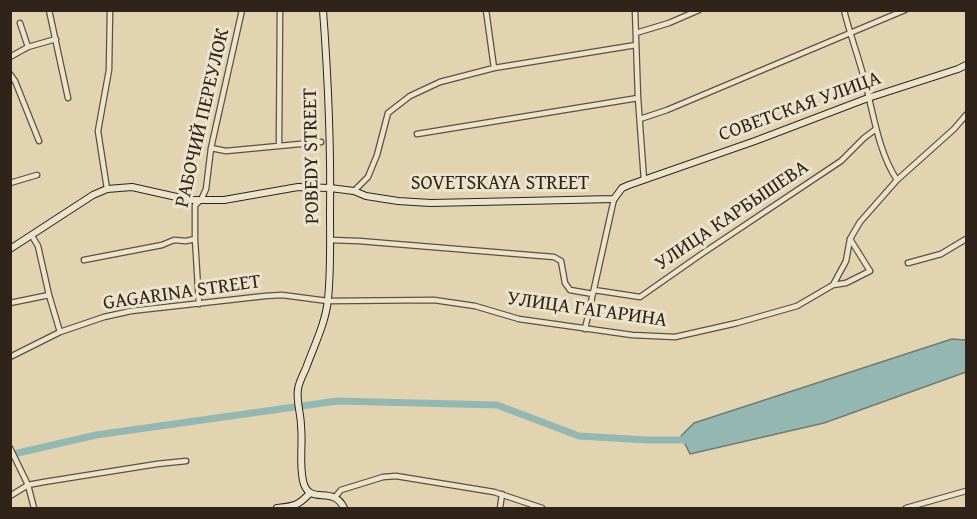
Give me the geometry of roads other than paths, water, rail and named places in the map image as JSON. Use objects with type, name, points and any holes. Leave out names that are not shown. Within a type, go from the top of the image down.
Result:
[{"type":"street","points":[[50,10],[68,98]]},
{"type":"street","points":[[107,189],[98,131],[109,70],[110,10]]},
{"type":"street","name":"РАБОЧИЙ ПЕРЕУЛОК","points":[[199,304],[195,205],[201,200],[206,189],[211,148],[242,10]]},
{"type":"street","points":[[279,146],[280,10]]},
{"type":"street","name":"POBEDY STREET","points":[[310,492],[304,482],[301,464],[302,426],[297,392],[328,301],[330,188],[328,85],[323,10]]},
{"type":"street","points":[[486,10],[494,68]]},
{"type":"street","points":[[635,10],[644,180]]},
{"type":"street","points":[[636,33],[669,23],[699,10]]},
{"type":"street","points":[[843,10],[866,84],[876,129],[891,172],[897,180]]},
{"type":"street","points":[[640,119],[667,110],[905,10]]},
{"type":"street","points":[[20,23],[28,47]]},
{"type":"street","points":[[10,57],[28,47],[56,39]]},
{"type":"street","points":[[354,191],[368,177],[377,155],[388,113],[410,96],[440,82],[494,68],[636,45]]},
{"type":"street","name":"СОВЕТСКАЯ УЛИЦА","points":[[614,199],[622,188],[868,98],[966,65]]},
{"type":"street","points":[[10,74],[15,81],[39,141]]},
{"type":"street","points":[[417,134],[638,98]]},
{"type":"street","points":[[833,285],[846,261],[850,239],[860,222],[897,180],[954,129],[966,115]]},
{"type":"street","name":"УЛИЦА КАРБЫШЕВА","points":[[330,240],[554,257],[561,261],[565,283],[570,290],[640,297],[841,161],[876,129]]},
{"type":"street","points":[[211,148],[226,150],[321,142]]},
{"type":"street","points":[[10,183],[37,175]]},
{"type":"street","name":"SOVETSKAYA STREET","points":[[10,249],[93,195],[107,189],[132,188],[190,200],[224,200],[298,187],[330,188],[398,201],[431,203],[614,199]]},
{"type":"street","points":[[585,329],[614,199]]},
{"type":"street","points":[[32,236],[38,246],[60,332]]},
{"type":"street","points":[[908,263],[941,254],[966,238]]},
{"type":"street","points":[[84,260],[162,245],[174,240],[195,239]]},
{"type":"street","name":"УЛИЦА ГАГАРИНА","points":[[328,301],[434,300],[475,306],[519,319],[632,336],[675,337],[797,306],[833,285],[846,283],[870,271],[850,239]]},
{"type":"street","points":[[10,303],[49,296]]},
{"type":"street","name":"GAGARINA STREET","points":[[10,357],[60,332],[130,311],[265,296],[328,301]]},
{"type":"street","points":[[10,448],[28,485],[34,508]]},
{"type":"street","points":[[10,496],[28,485],[186,461]]},
{"type":"street","points":[[335,497],[340,490],[383,477],[396,476],[494,492],[542,508]]},
{"type":"street","points":[[906,508],[966,490]]},
{"type":"street","points":[[277,508],[293,506],[310,492],[335,497],[344,508]]},
{"type":"street","points":[[500,508],[502,494]]},
{"type":"water","points":[[952,339],[966,340],[966,372],[824,423],[690,454],[681,436],[694,423]]},
{"type":"waterway","points":[[10,457],[18,453],[96,435],[337,401],[497,405],[579,436],[690,440]]}]
